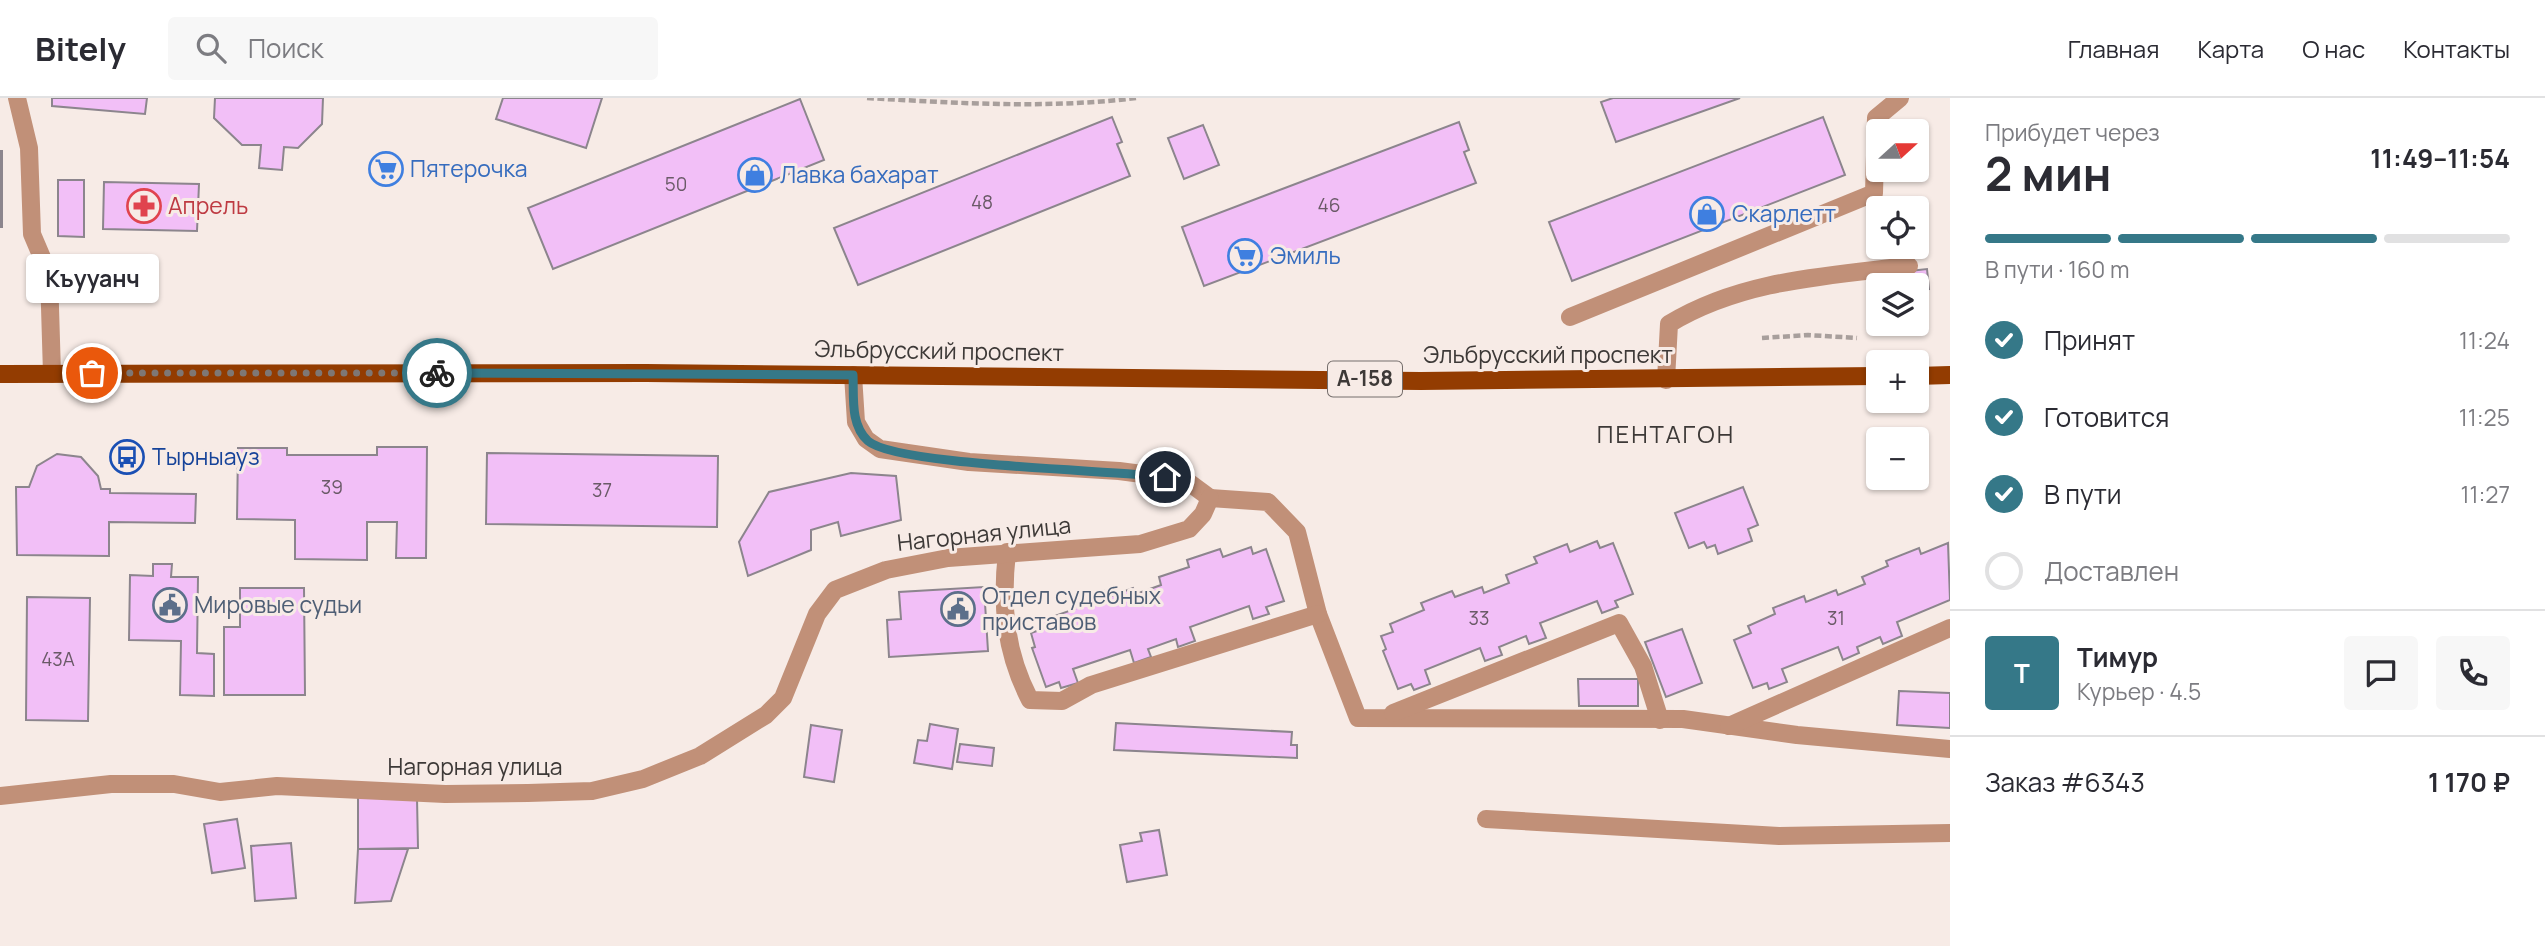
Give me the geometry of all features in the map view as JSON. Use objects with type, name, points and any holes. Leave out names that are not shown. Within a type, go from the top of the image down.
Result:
[{"type":"main road","name":"Эльбрусский проспект","points":[[0,374],[1666,380],[1866,376]]},
{"type":"main road","points":[[1929,376],[1950,375]]},
{"type":"street","points":[[17,98],[29,148],[32,234],[49,274],[52,374]]},
{"type":"street","points":[[1570,317],[1874,193],[1876,118],[1900,98]]},
{"type":"street","points":[[1666,380],[1669,324],[1698,306],[1788,280],[1909,266]]},
{"type":"street","points":[[853,375],[856,422],[866,439],[880,449],[969,462],[1119,471],[1165,477],[1191,484],[1210,498],[1268,502],[1297,532],[1318,614],[1359,718],[1683,719],[1797,735],[1950,749]]},
{"type":"street","name":"Нагорная улица","points":[[0,796],[111,784],[174,784],[220,792],[277,786],[446,794],[528,793],[592,791],[643,779],[700,756],[766,715],[783,698],[817,614],[835,590],[886,570],[1007,552],[1140,544],[1189,529],[1203,514],[1210,498]]},
{"type":"street","points":[[1007,552],[1003,587],[1007,627],[1014,670],[1030,700],[1062,701],[1091,685],[1318,614]]},
{"type":"street","points":[[1381,718],[1619,623],[1643,666],[1660,720]]},
{"type":"street","points":[[1729,726],[1950,628]]},
{"type":"street","points":[[1486,819],[1779,836],[1950,832]]},
{"type":"path","points":[[867,98],[943,103],[1038,103],[1136,98]]},
{"type":"path","points":[[1762,338],[1808,335],[1857,338]]},
{"type":"building","points":[[52,98],[147,98],[145,114],[52,106]]},
{"type":"building","points":[[215,98],[323,98],[322,124],[298,148],[284,147],[282,170],[259,168],[261,145],[242,145],[214,118]]},
{"type":"building","points":[[503,98],[602,98],[586,148],[496,119]]},
{"type":"building","points":[[1613,98],[1740,98],[1616,142],[1601,102]]},
{"type":"building","points":[[800,99],[824,160],[553,269],[528,208]]},
{"type":"building","points":[[1112,117],[1122,142],[1117,144],[1130,176],[858,285],[834,228]]},
{"type":"building","points":[[1823,117],[1845,175],[1572,281],[1549,222]]},
{"type":"building","points":[[1459,122],[1469,150],[1464,152],[1476,183],[1204,286],[1182,227]]},
{"type":"building","points":[[1203,125],[1219,165],[1184,179],[1168,138]]},
{"type":"building","points":[[2,151],[2,227],[0,227]]},
{"type":"building","points":[[58,180],[84,180],[84,237],[58,236]]},
{"type":"building","points":[[104,182],[199,184],[197,231],[103,229]]},
{"type":"building","points":[[1927,269],[1927,273],[1910,273]]},
{"type":"building","points":[[377,447],[427,447],[426,558],[396,558],[397,522],[367,522],[367,560],[295,559],[295,520],[237,519],[238,448],[287,448],[287,455],[377,455]]},
{"type":"building","points":[[487,453],[718,456],[717,527],[486,524]]},
{"type":"building","points":[[57,454],[81,457],[98,476],[101,489],[110,489],[110,493],[196,494],[195,523],[109,522],[109,556],[17,555],[16,487],[29,487],[37,466]]},
{"type":"building","points":[[851,473],[896,476],[901,520],[841,536],[838,522],[811,530],[811,550],[748,576],[739,542],[769,492]]},
{"type":"building","points":[[1743,487],[1758,525],[1748,529],[1752,541],[1718,554],[1715,545],[1707,548],[1704,542],[1689,548],[1675,513]]},
{"type":"building","points":[[1597,541],[1600,548],[1613,543],[1633,594],[1615,601],[1618,607],[1602,613],[1597,601],[1540,623],[1546,638],[1529,644],[1526,636],[1499,647],[1502,655],[1485,661],[1480,648],[1425,670],[1430,684],[1414,690],[1411,684],[1398,689],[1383,651],[1386,649],[1381,636],[1393,632],[1390,624],[1424,610],[1421,603],[1452,591],[1455,597],[1482,587],[1484,593],[1509,583],[1506,575],[1537,563],[1534,557],[1567,544],[1570,552]]},
{"type":"building","points":[[1948,543],[1950,600],[1897,622],[1902,636],[1883,644],[1880,637],[1857,647],[1859,653],[1843,660],[1838,647],[1782,669],[1787,682],[1769,689],[1767,683],[1753,688],[1734,640],[1751,633],[1748,626],[1775,614],[1773,608],[1804,596],[1806,602],[1836,590],[1838,595],[1865,584],[1862,577],[1888,566],[1886,561],[1919,548],[1921,554]]},
{"type":"building","points":[[1251,547],[1253,554],[1266,549],[1284,601],[1266,607],[1269,614],[1253,619],[1249,606],[1190,627],[1195,641],[1178,647],[1176,639],[1148,649],[1151,657],[1134,663],[1130,650],[1073,669],[1078,683],[1061,688],[1059,682],[1046,687],[1032,648],[1035,647],[1031,633],[1043,629],[1040,621],[1075,609],[1072,601],[1104,591],[1106,598],[1133,588],[1136,594],[1161,585],[1159,577],[1189,567],[1187,560],[1220,549],[1223,557]]},
{"type":"building","points":[[153,564],[172,564],[171,577],[198,577],[197,653],[214,654],[214,696],[180,695],[181,641],[129,640],[130,575],[153,576]]},
{"type":"building","points":[[984,587],[988,651],[889,657],[887,620],[901,619],[899,592]]},
{"type":"building","points":[[240,588],[304,588],[305,695],[224,695],[224,627],[240,627]]},
{"type":"building","points":[[27,597],[90,598],[88,721],[26,720]]},
{"type":"building","points":[[1682,629],[1702,683],[1666,697],[1645,642]]},
{"type":"building","points":[[1578,679],[1638,679],[1638,706],[1579,706]]},
{"type":"building","points":[[1899,691],[1950,693],[1950,728],[1897,725]]},
{"type":"building","points":[[1116,723],[1292,732],[1291,745],[1297,745],[1297,758],[1114,750]]},
{"type":"building","points":[[930,724],[958,729],[952,769],[914,763],[918,740],[927,741]]},
{"type":"building","points":[[811,725],[842,730],[834,782],[804,777]]},
{"type":"building","points":[[960,744],[994,748],[992,766],[957,762]]},
{"type":"building","points":[[358,794],[417,798],[418,848],[358,849]]},
{"type":"building","points":[[237,819],[245,868],[212,873],[204,824]]},
{"type":"building","points":[[1159,830],[1167,875],[1127,882],[1120,845],[1142,841],[1140,833]]},
{"type":"building","points":[[291,843],[296,898],[255,901],[251,846]]},
{"type":"building","points":[[358,849],[408,849],[391,901],[355,903]]},
{"type":"way so far","points":[[92,373],[437,373]]},
{"type":"place","name":"Пятерочка","points":[[386,169]]},
{"type":"place","name":"Лавка бахарат","points":[[755,175]]},
{"type":"place","name":"Апрель","points":[[144,206]]},
{"type":"place","name":"Скарлетт","points":[[1707,214]]},
{"type":"place","name":"Эмиль","points":[[1245,256]]},
{"type":"place","name":"Къууанч","points":[[92,373]]},
{"type":"place","name":"Тырныауз","points":[[127,457]]},
{"type":"place","name":"Мировые судьи","points":[[170,605]]},
{"type":"place","name":"Отдел судебных приставов","points":[[958,609]]},
{"type":"district","name":"ПЕНТАГОН","points":[[1666,435]]},
{"type":"route","points":[[437,373],[853,375],[856,422],[866,439],[880,449],[969,462],[1119,471],[1165,477]]}]
